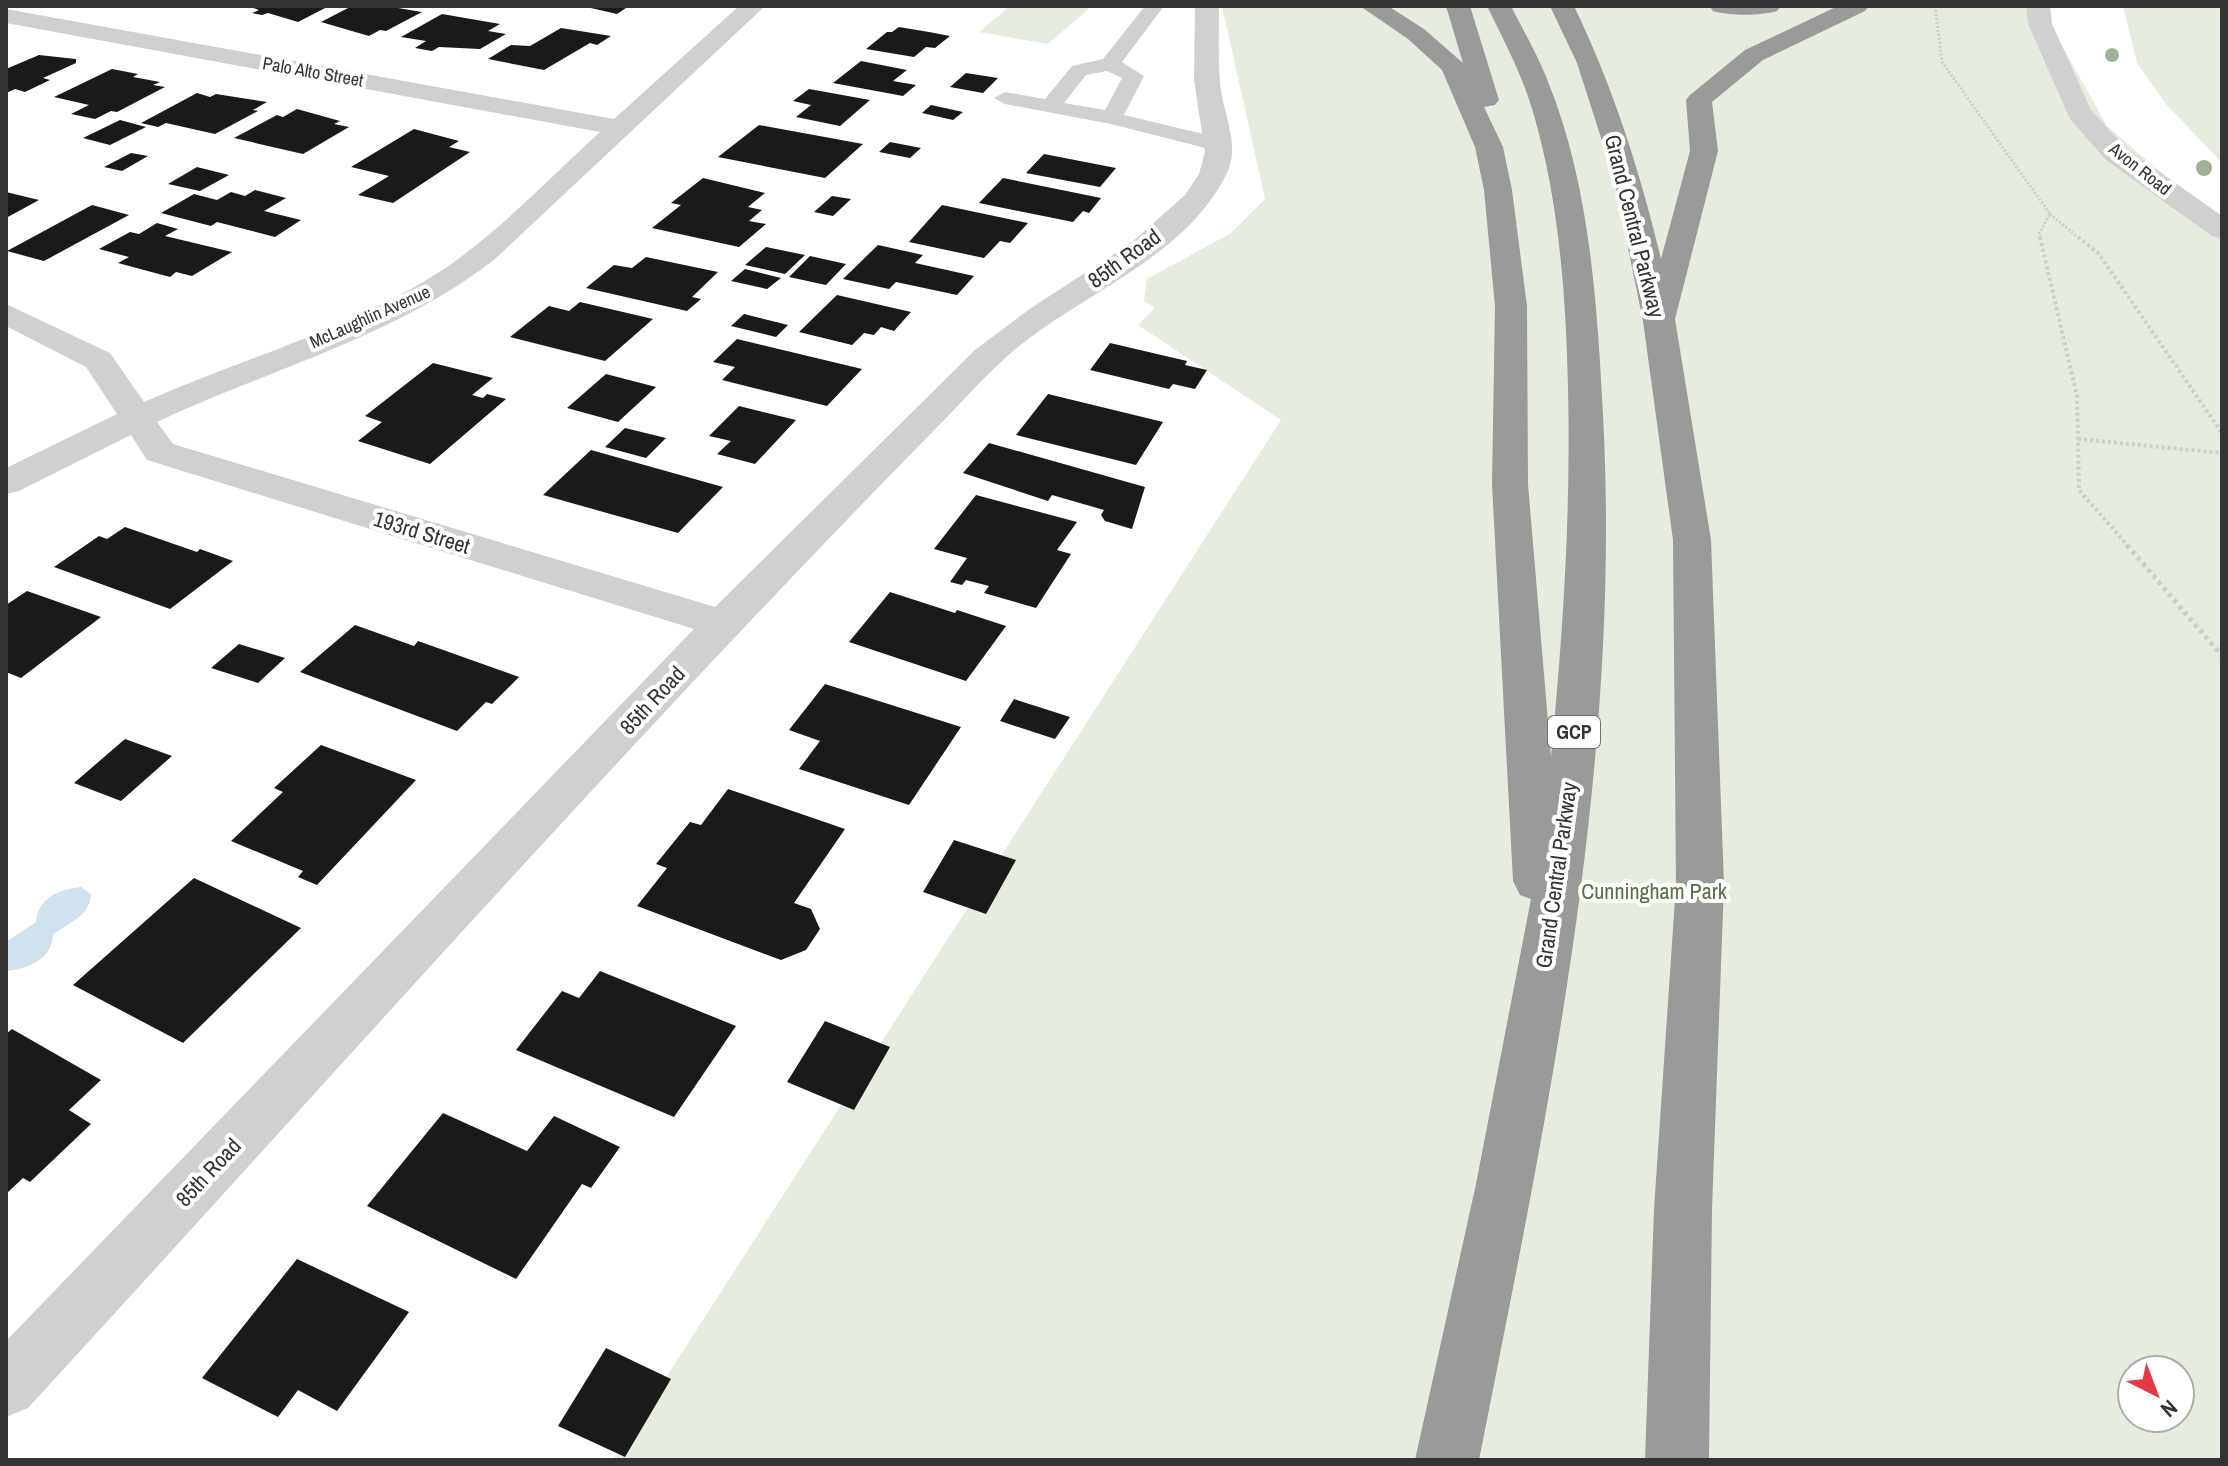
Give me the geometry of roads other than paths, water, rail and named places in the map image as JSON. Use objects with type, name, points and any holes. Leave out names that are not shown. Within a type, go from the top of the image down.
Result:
[{"type":"highway","points":[[1372,6],[1416,34],[1453,67],[1489,147]]},
{"type":"highway","points":[[1458,6],[1485,96],[1511,306],[1510,484],[1543,975]]},
{"type":"highway","name":"Grand Central Parkway","points":[[1447,1460],[1499,1213],[1543,975],[1570,778],[1584,621],[1589,490],[1586,383],[1579,291],[1568,210],[1535,81],[1499,6]]},
{"type":"highway","name":"Grand Central Parkway","points":[[1562,6],[1589,63],[1627,175],[1659,321],[1692,540],[1700,884],[1683,1209],[1677,1460]]},
{"type":"highway","points":[[1721,6],[1769,6]]},
{"type":"highway","points":[[1659,321],[1704,151],[1699,100],[1754,55],[1857,6]]},
{"type":"street","name":"McLaughlin Avenue","points":[[6,483],[138,417],[372,320],[441,285],[484,253],[753,6]]},
{"type":"street","points":[[1207,6],[1208,92],[1221,145]]},
{"type":"street","name":"Avon Road","points":[[2038,6],[2040,24],[2079,113],[2116,154],[2222,230]]},
{"type":"street","name":"Palo Alto Street","points":[[6,16],[620,128]]},
{"type":"street","name":"85th Road","points":[[6,1386],[724,624],[992,352],[1173,222],[1212,176],[1221,145]]},
{"type":"street","name":"193rd Street","points":[[6,314],[98,360],[160,452],[724,624]]},
{"type":"lane","points":[[1110,64],[1155,6]]},
{"type":"lane","points":[[1050,107],[1079,70],[1110,64],[1134,76],[1111,118]]},
{"type":"lane","points":[[1005,98],[1111,118],[1221,145]]},
{"type":"water","points":[[81,887],[91,894],[83,914],[53,935],[48,950],[38,961],[6,971],[6,942],[36,922],[41,907],[51,896]]},
{"type":"park label","name":"Cunningham Park","points":[[1654,891]]}]
